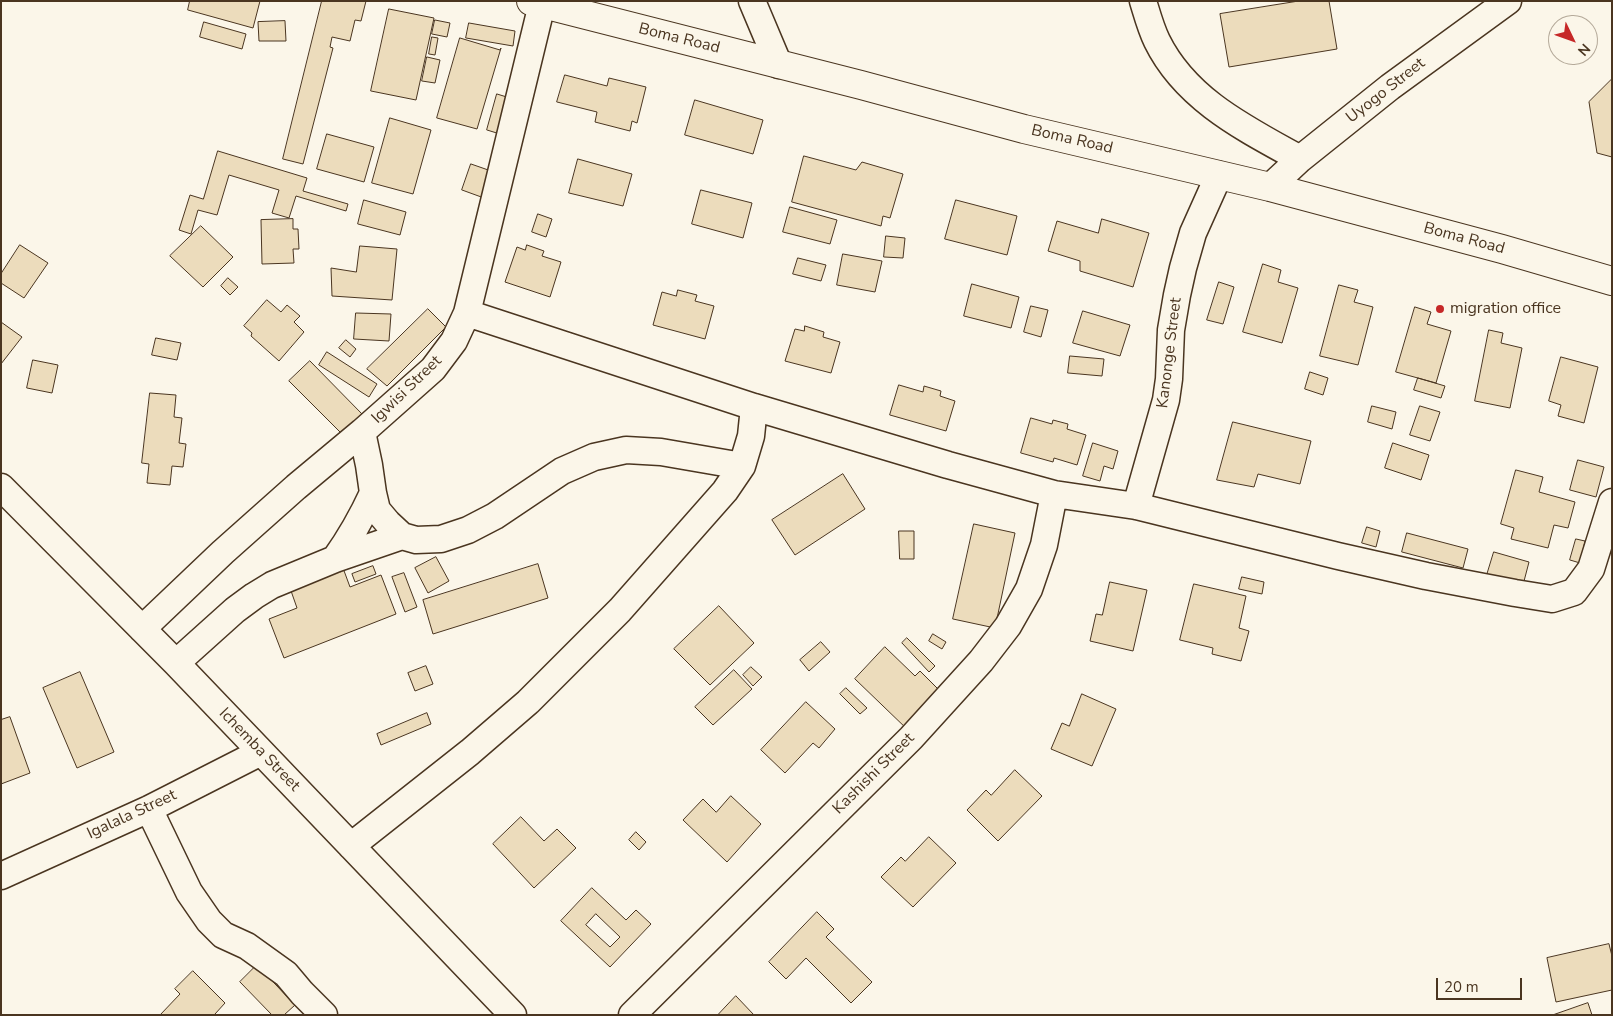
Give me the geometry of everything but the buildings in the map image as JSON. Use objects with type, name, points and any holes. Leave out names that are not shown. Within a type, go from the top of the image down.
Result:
[{"type":"main road","name":"Boma Road","points":[[537,3],[1024,129],[1270,187],[1502,249],[1612,281]]},
{"type":"street","points":[[752,1],[779,65]]},
{"type":"street","points":[[1143,1],[1157,41],[1174,69],[1194,92],[1234,123],[1300,159]]},
{"type":"street","name":"Uyogo Street","points":[[1270,187],[1300,159],[1390,87],[1508,1]]},
{"type":"street","name":"Igwisi Street","points":[[142,628],[230,545],[362,432],[432,369],[454,341],[467,313],[537,3]]},
{"type":"street","name":"Kanonge Street","points":[[1136,506],[1166,400],[1171,330],[1183,268],[1193,233],[1219,175]]},
{"type":"street","points":[[467,313],[754,407],[948,465],[1054,494],[1136,506],[1426,576],[1552,599],[1574,592],[1591,569],[1612,502]]},
{"type":"street","points":[[351,846],[470,752],[528,702],[620,610],[715,503],[742,466],[751,436],[754,407]]},
{"type":"street","points":[[362,432],[369,465],[372,493],[378,510],[402,536],[416,540],[441,539],[468,530],[495,516],[562,470],[594,456],[626,450],[661,452],[742,466]]},
{"type":"street","name":"Ichemba Street","points":[[1,488],[176,663],[510,1014]]},
{"type":"street","points":[[335,559],[365,512],[372,493]]},
{"type":"street","name":"Kashishi Street","points":[[632,1015],[911,738],[981,661],[1008,626],[1029,589],[1044,545],[1054,494]]},
{"type":"street","points":[[176,663],[235,610],[272,585],[335,559],[402,536]]},
{"type":"street","name":"Igalala Street","points":[[1,876],[150,808],[261,752]]},
{"type":"street","points":[[150,808],[189,892],[209,921],[223,935],[247,946],[286,974],[324,1015]]},
{"type":"place","name":"migration office","points":[[1440,309]]}]
